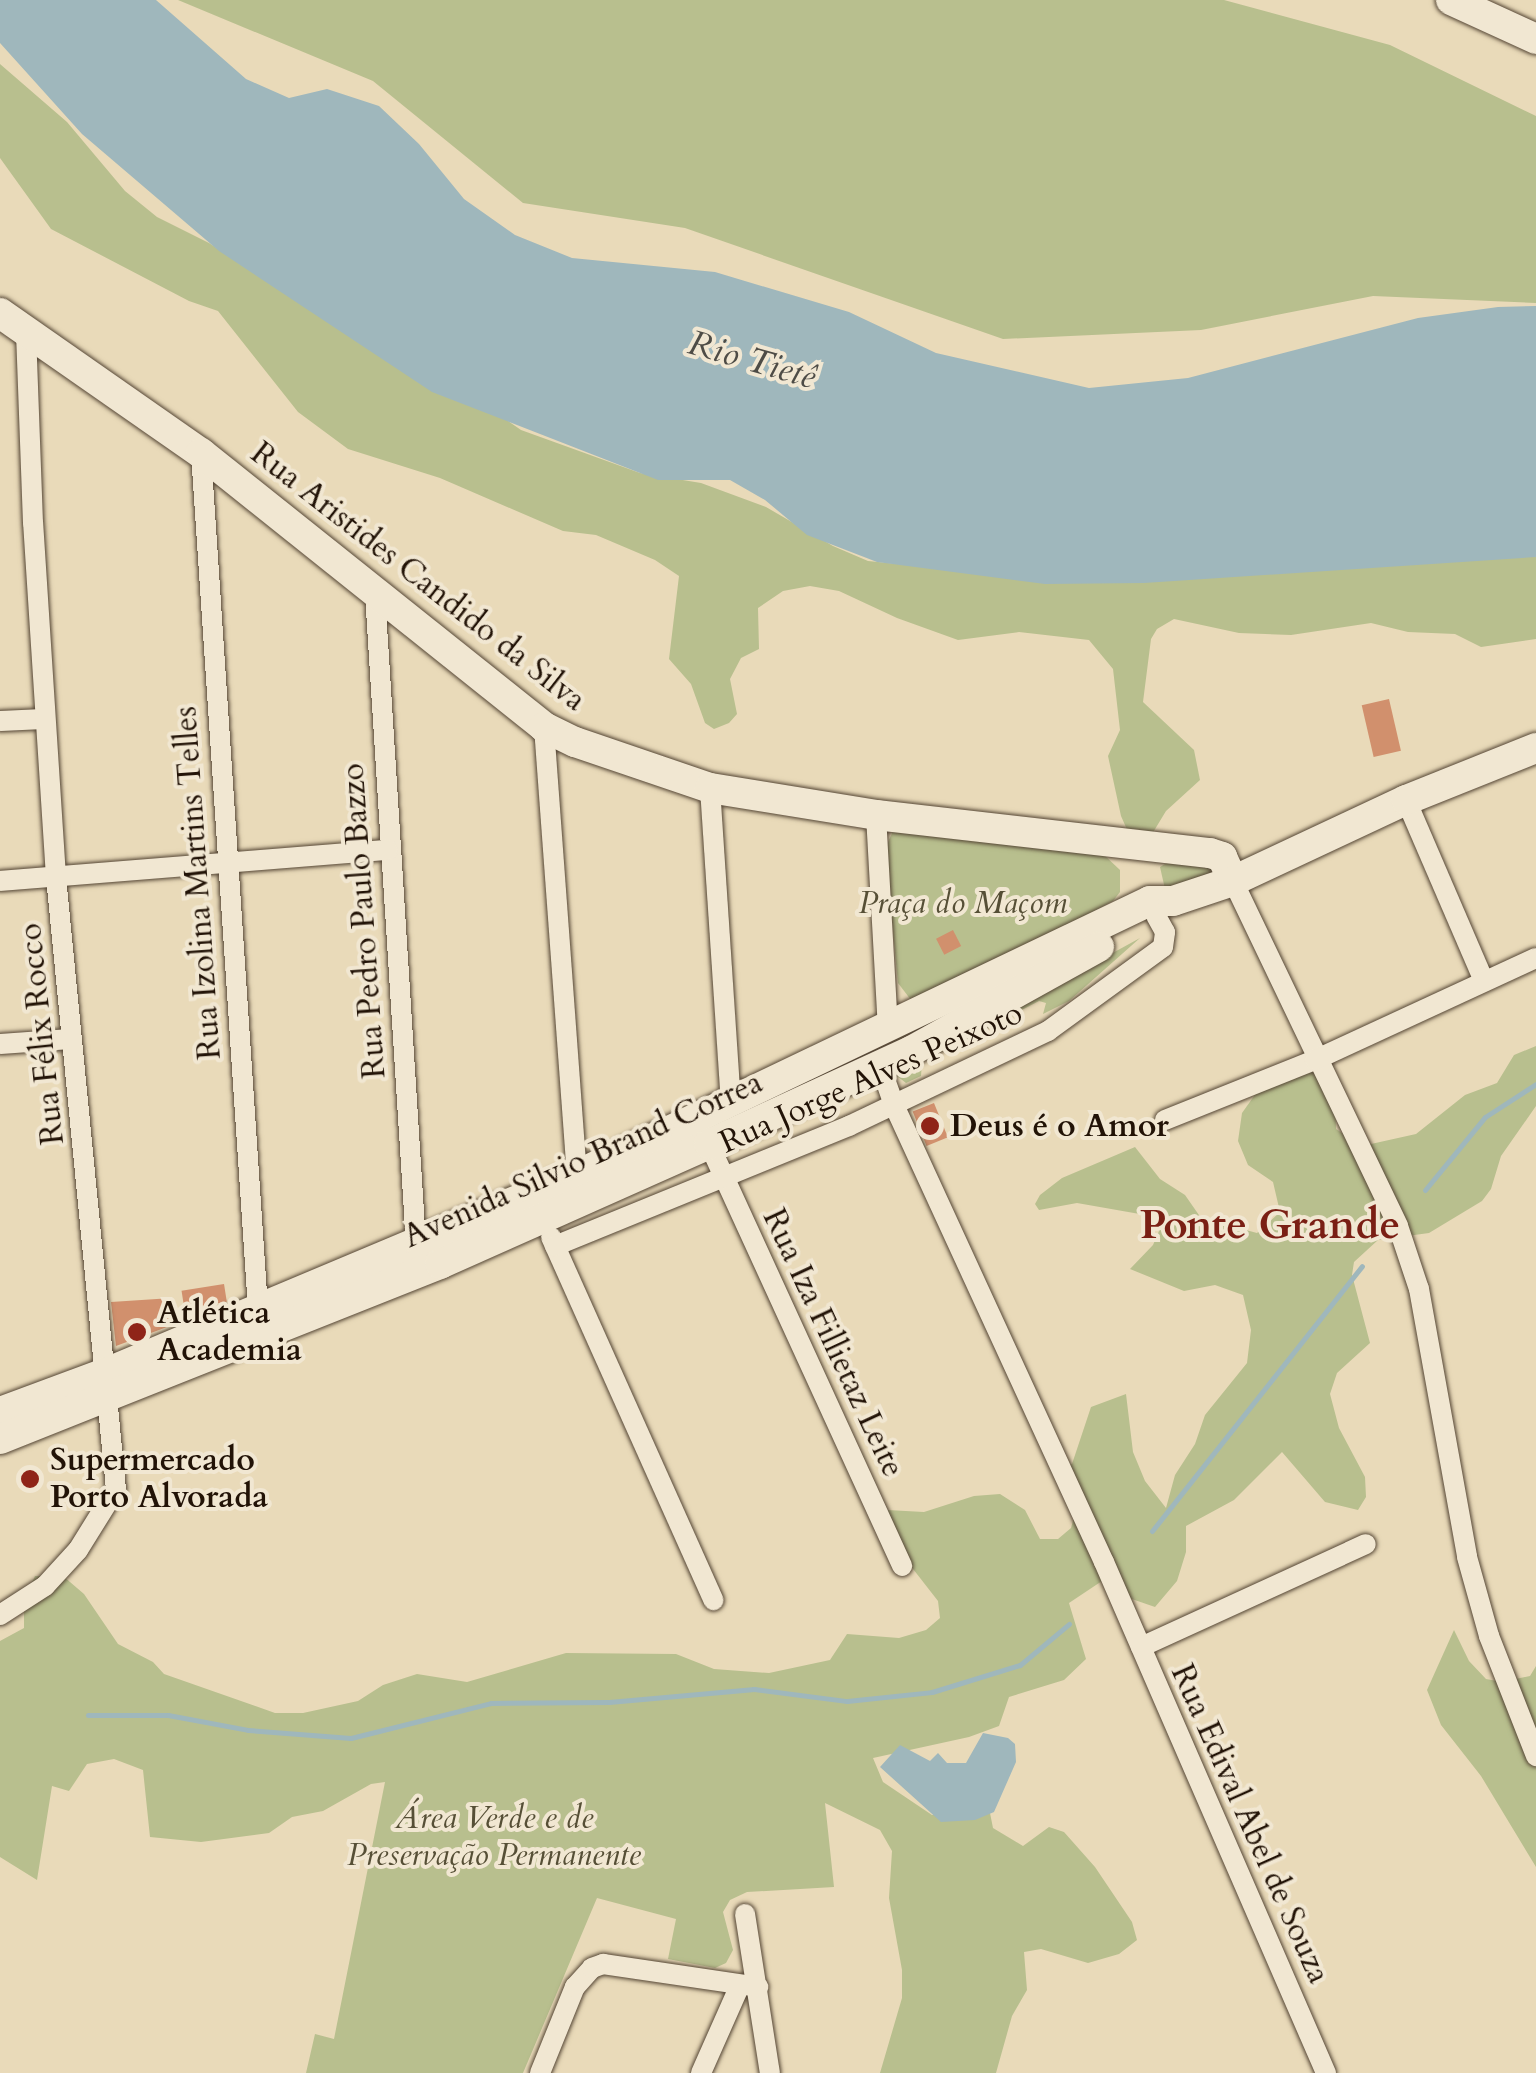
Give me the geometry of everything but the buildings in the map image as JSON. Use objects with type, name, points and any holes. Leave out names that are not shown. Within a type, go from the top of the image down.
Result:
[{"type":"main road","points":[[1451,0],[1536,39]]},
{"type":"main road","name":"Rua Aristides Candido da Silva","points":[[0,313],[201,452],[544,728],[617,759],[710,788],[876,815],[1222,857],[1233,881]]},
{"type":"main road","points":[[1135,847],[1160,906],[1233,881],[1406,800],[1536,748]]},
{"type":"main road","name":"Avenida Silvio Brand Correa","points":[[0,1439],[258,1308],[577,1175],[1160,906]]},
{"type":"main road","name":"Avenida Silvio Brand Correa","points":[[0,1412],[108,1385],[549,1232],[710,1144],[880,1064],[1160,906]]},
{"type":"street","name":"Rua Félix Rocco","points":[[0,1615],[45,1586],[78,1550],[116,1489],[56,876],[44,719],[26,330]]},
{"type":"street","name":"Rua Izolina Martins Telles","points":[[201,452],[258,1308]]},
{"type":"street","name":"Rua Pedro Paulo Bazzo","points":[[375,594],[388,850],[416,1244]]},
{"type":"street","points":[[0,721],[44,719]]},
{"type":"street","points":[[544,728],[577,1175]]},
{"type":"street","points":[[710,788],[731,1104]]},
{"type":"street","points":[[1406,800],[1484,981]]},
{"type":"street","points":[[876,815],[888,1029]]},
{"type":"street","points":[[0,881],[388,850]]},
{"type":"street","points":[[1233,881],[1315,1060],[1398,1226],[1419,1290],[1467,1558],[1488,1636],[1536,1756]]},
{"type":"street","name":"Rua Jorge Alves Peixoto","points":[[549,1232],[725,1178],[1048,1031],[1163,946],[1166,937],[1160,906]]},
{"type":"street","points":[[1165,1120],[1315,1060],[1536,958]]},
{"type":"street","points":[[0,1044],[71,1039]]},
{"type":"street","name":"Rua Edival Abel de Souza","points":[[880,1064],[894,1104],[1120,1598],[1326,2073]]},
{"type":"street","name":"Rua Iza Fillietaz Leite","points":[[710,1144],[902,1566]]},
{"type":"street","points":[[549,1232],[713,1600]]},
{"type":"street","points":[[1140,1647],[1366,1544]]},
{"type":"street","points":[[744,1914],[749,1986],[770,2073]]},
{"type":"street","points":[[540,2073],[575,1987],[585,1974],[603,1964],[749,1986]]},
{"type":"street","points":[[700,2073],[749,1986]]},
{"type":"green space","points":[[178,0],[1224,0],[1390,45],[1536,116],[1536,303],[1373,296],[1201,330],[1003,339],[685,228],[523,203],[373,81]]},
{"type":"green space","points":[[0,64],[67,122],[125,191],[157,217],[209,243],[291,296],[436,371],[521,430],[640,473],[701,483],[766,507],[833,546],[868,561],[997,574],[1536,548],[1536,639],[1481,647],[1455,634],[1408,632],[1371,623],[1291,635],[1239,633],[1174,619],[1157,629],[1151,639],[1143,702],[1194,750],[1200,780],[1166,811],[1146,844],[1136,850],[1121,816],[1108,756],[1120,730],[1113,669],[1089,640],[1019,632],[958,640],[839,591],[810,586],[783,591],[758,608],[759,649],[741,658],[730,679],[737,714],[729,723],[714,729],[705,723],[691,684],[669,659],[679,576],[655,560],[596,535],[563,531],[440,478],[348,449],[298,412],[218,311],[189,301],[51,229],[0,158]]},
{"type":"green space","name":"Praça do Maçom","points":[[893,831],[1102,853],[1120,870],[1120,892],[1113,901],[928,999],[911,1000],[898,983],[885,849]]},
{"type":"green space","points":[[1170,861],[1218,871],[1165,889],[1160,867]]},
{"type":"green space","points":[[1140,938],[1069,1001],[1043,1014],[1046,1003],[1039,1001],[922,1062],[921,1076],[906,1083],[897,1076],[896,1072]]},
{"type":"green space","name":"Área Verde e de Preservação Permanente","points":[[1536,1046],[1536,1106],[1501,1156],[1491,1189],[1482,1201],[1429,1233],[1378,1240],[1354,1262],[1352,1275],[1370,1343],[1337,1373],[1330,1394],[1339,1428],[1365,1477],[1366,1497],[1358,1510],[1325,1502],[1282,1452],[1234,1500],[1186,1526],[1186,1552],[1177,1581],[1155,1607],[1126,1597],[1102,1581],[1069,1603],[1086,1659],[1064,1680],[1009,1697],[999,1726],[969,1737],[873,1758],[883,1782],[932,1815],[989,1808],[993,1828],[1023,1846],[1049,1827],[1064,1832],[1095,1867],[1132,1922],[1137,1940],[1119,1954],[1088,1963],[1041,1949],[1024,1952],[1027,1990],[1012,2016],[996,2073],[880,2073],[902,1998],[902,1970],[889,1898],[892,1851],[880,1830],[825,1803],[834,1887],[747,1892],[730,1900],[723,1912],[733,1950],[726,1963],[715,1968],[668,1959],[676,1919],[597,1898],[523,2073],[306,2073],[315,2034],[334,2039],[385,1782],[371,1784],[323,1811],[292,1817],[269,1833],[201,1842],[150,1837],[143,1770],[114,1759],[87,1764],[69,1791],[52,1786],[37,1880],[0,1857],[0,1641],[24,1628],[24,1601],[35,1576],[63,1576],[84,1594],[118,1644],[153,1662],[164,1674],[275,1713],[303,1713],[358,1701],[383,1685],[417,1674],[467,1682],[566,1653],[676,1654],[714,1669],[769,1673],[830,1660],[847,1634],[899,1638],[926,1630],[940,1618],[938,1601],[892,1542],[887,1510],[924,1512],[974,1496],[1000,1494],[1025,1510],[1040,1539],[1058,1539],[1071,1528],[1075,1514],[1066,1466],[1072,1464],[1091,1407],[1126,1394],[1133,1452],[1145,1481],[1166,1508],[1175,1475],[1195,1444],[1205,1415],[1247,1363],[1251,1330],[1243,1295],[1215,1285],[1184,1291],[1130,1269],[1153,1245],[1159,1231],[1151,1216],[1077,1203],[1039,1210],[1035,1204],[1040,1195],[1062,1178],[1135,1147],[1160,1179],[1185,1195],[1201,1218],[1257,1233],[1280,1212],[1273,1182],[1248,1165],[1238,1141],[1242,1113],[1259,1089],[1313,1066],[1335,1100],[1336,1129],[1362,1146],[1416,1134],[1465,1095],[1497,1083],[1514,1055]]},
{"type":"green space","points":[[1454,1630],[1469,1661],[1486,1679],[1502,1682],[1530,1676],[1536,1666],[1536,1867],[1481,1776],[1441,1725],[1427,1690]]},
{"type":"water","name":"Rio Tietê","points":[[0,0],[156,0],[246,79],[289,98],[327,89],[379,106],[419,144],[464,199],[515,235],[572,258],[715,272],[849,312],[936,353],[1089,388],[1188,378],[1418,318],[1536,306],[1536,557],[1144,583],[1045,584],[877,562],[807,535],[765,500],[730,480],[658,480],[432,392],[219,251],[82,134],[0,43]]},
{"type":"water","points":[[983,1733],[1008,1738],[1015,1744],[1016,1762],[994,1812],[975,1820],[941,1822],[880,1767],[900,1745],[930,1761],[938,1753],[947,1763],[966,1763]]},
{"type":"waterway","points":[[1425,1190],[1485,1117],[1536,1084]]},
{"type":"waterway","points":[[1152,1531],[1362,1266]]},
{"type":"waterway","points":[[88,1715],[168,1715],[248,1730],[351,1738],[491,1703],[609,1702],[754,1689],[847,1701],[932,1692],[1020,1665],[1069,1624]]},
{"type":"place","name":"Deus é o Amor","points":[[930,1126]]},
{"type":"place","name":"Atlética Academia","points":[[137,1332]]},
{"type":"place","name":"Supermercado Porto Alvorada","points":[[30,1479]]},
{"type":"district","name":"Ponte Grande","points":[[1270,1225]]}]
